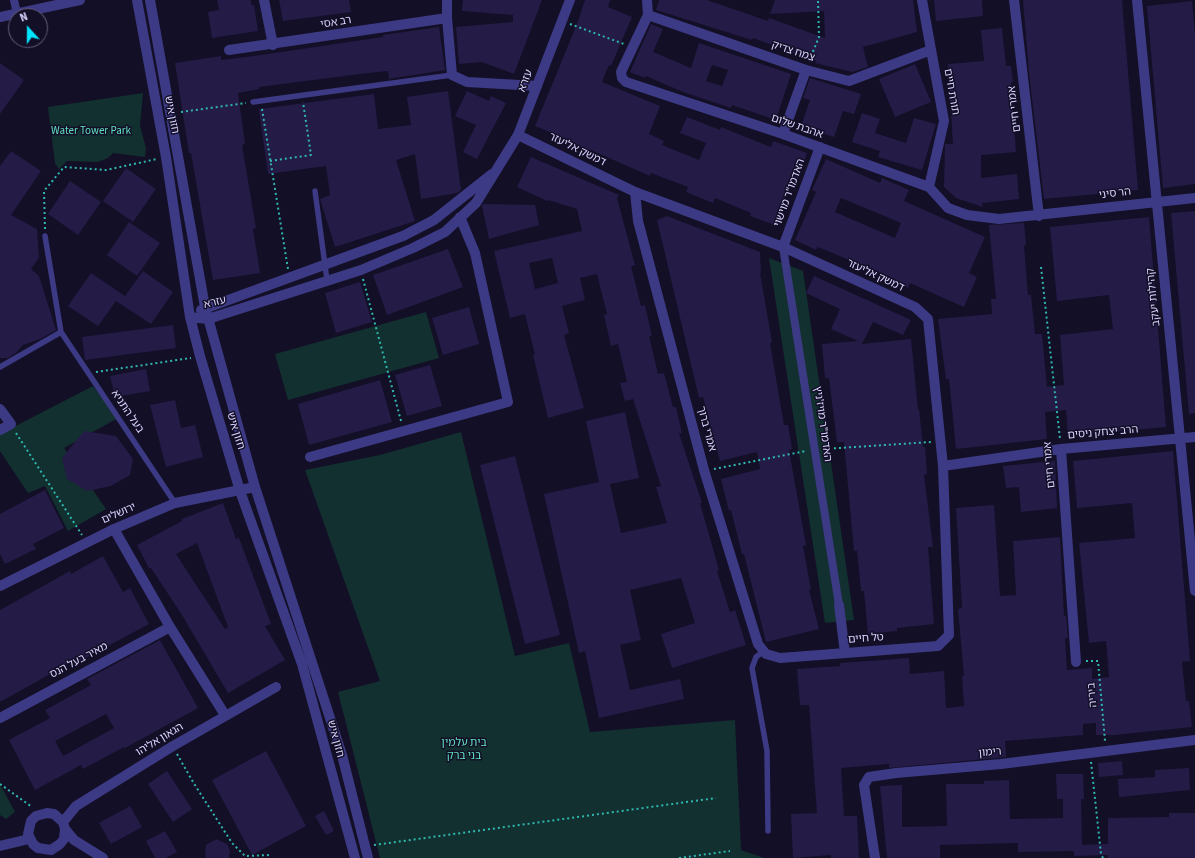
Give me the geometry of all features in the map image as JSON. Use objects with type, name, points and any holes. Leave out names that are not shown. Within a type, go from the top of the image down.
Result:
[{"type":"street","points":[[41,8],[80,0]]},
{"type":"street","name":"חזון איש","points":[[137,0],[166,157],[190,317],[240,491],[302,664],[354,858]]},
{"type":"street","name":"חזון איש","points":[[150,0],[208,319],[255,487],[342,756],[368,858]]},
{"type":"street","points":[[264,0],[273,45]]},
{"type":"street","points":[[447,0],[452,76],[467,82],[537,86]]},
{"type":"street","name":"עזרא","points":[[190,317],[208,319],[361,270],[413,248],[445,232],[476,203],[518,135],[570,0]]},
{"type":"street","name":"אהבת שלום","points":[[647,0],[648,15],[621,72],[622,78],[626,82],[783,134],[929,187],[948,208],[967,215],[999,219],[1039,216]]},
{"type":"street","name":"תורת חיים","points":[[922,0],[944,121],[929,187]]},
{"type":"street","name":"אמרי חיים","points":[[1014,0],[1039,216]]},
{"type":"street","name":"קהילות יעקב","points":[[1137,0],[1195,591]]},
{"type":"street","name":"צמח צדיק","points":[[648,15],[806,70],[849,82],[931,50]]},
{"type":"street","name":"רב אסי","points":[[229,50],[273,45],[447,18]]},
{"type":"street","points":[[783,134],[806,70]]},
{"type":"street","name":"דמשק אליעזר","points":[[518,135],[636,192],[783,247],[915,307],[928,318],[943,466],[949,635]]},
{"type":"street","name":"האדמו\"ר מוישוי","points":[[783,247],[820,147]]},
{"type":"street","name":"עזרא","points":[[190,317],[205,307],[326,265],[403,236],[434,220],[499,168]]},
{"type":"street","name":"אמרי ברוך","points":[[636,192],[638,221],[704,470],[758,644],[764,651]]},
{"type":"street","name":"הר סיני","points":[[1039,216],[1195,198]]},
{"type":"street","points":[[310,457],[508,402],[475,253],[460,218]]},
{"type":"street","name":"האדמו\"ר מויז'ניץ","points":[[783,247],[839,605]]},
{"type":"street","points":[[0,409],[10,424],[0,430]]},
{"type":"street","name":"הרב יצחק ניסים","points":[[943,466],[1061,449],[1195,438]]},
{"type":"street","name":"אמרי חיים","points":[[1061,449],[1076,662]]},
{"type":"street","name":"ירושלים","points":[[0,586],[114,529],[175,503],[255,487]]},
{"type":"street","points":[[114,529],[170,626],[225,715]]},
{"type":"street","points":[[839,605],[846,653]]},
{"type":"street","name":"מאיר בעל הנס","points":[[0,718],[170,626]]},
{"type":"street","name":"טל חיים","points":[[764,651],[766,654],[780,658],[938,646],[949,635]]},
{"type":"street","name":"הגאון אליהו","points":[[64,826],[76,806],[172,746],[276,687]]},
{"type":"street","name":"רימון","points":[[875,858],[864,785],[869,777],[896,773],[1001,764],[1195,740]]},
{"type":"street","points":[[64,826],[64,839],[60,844],[51,850],[38,848],[29,839],[29,827],[31,821],[42,814],[54,814],[64,826],[74,840],[103,858]]},
{"type":"street","points":[[0,846],[29,839]]},
{"type":"lane","points":[[253,102],[302,98],[452,76]]},
{"type":"lane","points":[[315,191],[327,280]]},
{"type":"lane","name":"בעל התניא","points":[[45,236],[61,332],[175,503]]},
{"type":"lane","points":[[0,366],[61,332]]},
{"type":"lane","points":[[764,651],[756,657],[752,668],[767,751],[768,831]]},
{"type":"path","points":[[806,70],[819,37],[818,0]]},
{"type":"path","points":[[562,21],[632,48]]},
{"type":"path","points":[[270,161],[311,155],[302,98],[296,102]]},
{"type":"path","points":[[171,114],[253,102]]},
{"type":"path","points":[[268,106],[261,107],[289,278]]},
{"type":"path","points":[[45,236],[44,190],[64,168],[106,170],[166,157]]},
{"type":"path","name":"אמרי חיים","points":[[1041,267],[1061,449]]},
{"type":"path","points":[[361,270],[403,431]]},
{"type":"path","points":[[89,373],[200,356]]},
{"type":"path","points":[[10,424],[87,543]]},
{"type":"path","name":"ביריה","points":[[1076,662],[1098,660],[1106,751]]},
{"type":"path","points":[[172,746],[232,843],[245,856],[272,855]]},
{"type":"path","points":[[1090,753],[1096,815],[1103,858]]},
{"type":"path","points":[[0,784],[42,814]]},
{"type":"path","points":[[366,846],[716,798]]},
{"type":"path","points":[[679,858],[730,852]]},
{"type":"green space","name":"Water Tower Park","points":[[143,93],[140,126],[146,148],[145,157],[113,153],[108,158],[98,162],[67,161],[59,169],[55,163],[48,107]]},
{"type":"green space","points":[[769,258],[803,271],[854,620],[825,623]]},
{"type":"green space","points":[[426,312],[439,358],[288,400],[275,354]]},
{"type":"green space","points":[[93,386],[118,418],[64,448],[106,509],[68,531],[45,486],[28,493],[0,451],[0,434]]},
{"type":"green space","name":"בית עלמין בני ברק","points":[[461,432],[515,656],[569,643],[590,732],[735,720],[741,850],[764,858],[380,858],[338,692],[380,681],[305,470],[380,455]]},
{"type":"green space","points":[[0,784],[15,812],[6,819],[0,815]]},
{"type":"building","points":[[217,0],[251,0],[251,5],[254,5],[258,31],[212,38],[208,12],[219,10]]},
{"type":"building","points":[[279,0],[349,0],[351,12],[283,21]]},
{"type":"building","points":[[463,0],[542,0],[514,74],[482,62],[459,64],[456,27],[513,22],[513,15],[462,11]]},
{"type":"building","points":[[585,0],[610,0],[608,7],[632,17],[611,66],[609,65],[602,82],[660,106],[649,134],[664,141],[662,145],[699,160],[706,143],[680,133],[687,117],[720,130],[721,127],[771,147],[773,141],[807,153],[797,181],[791,179],[775,225],[750,216],[751,213],[715,198],[713,203],[686,192],[688,187],[651,173],[650,176],[591,150],[590,153],[567,144],[569,140],[535,126],[577,24]]},
{"type":"building","points":[[659,0],[707,0],[768,21],[769,18],[825,38],[824,11],[770,14],[775,0],[913,0],[917,32],[863,47],[868,67],[852,72],[815,63],[816,61],[753,38],[752,40],[656,10]]},
{"type":"building","points":[[934,0],[982,0],[983,16],[936,21]]},
{"type":"building","points":[[1023,0],[1122,0],[1138,190],[1044,199],[1029,73]]},
{"type":"building","points":[[1192,1],[1195,35],[1195,184],[1163,188],[1147,6]]},
{"type":"building","points":[[651,24],[663,29],[653,52],[691,68],[699,43],[791,74],[776,120],[732,105],[731,108],[683,92],[646,76],[645,78],[630,72]],"holes":[[[712,65],[728,70],[722,86],[706,81]]]},
{"type":"building","points":[[439,27],[445,70],[389,79],[388,71],[360,74],[259,87],[259,89],[238,93],[245,144],[242,145],[256,228],[253,229],[260,273],[213,280],[191,153],[189,153],[175,63],[221,56],[221,60],[254,56],[383,37],[383,35]]},
{"type":"building","points":[[1002,28],[1006,66],[1011,66],[1013,82],[1011,82],[1016,152],[981,155],[981,178],[1017,174],[1019,199],[982,203],[983,207],[956,198],[944,187],[945,144],[953,144],[948,64],[984,61],[981,30]]},
{"type":"building","points":[[0,63],[24,80],[0,114]]},
{"type":"building","points":[[915,64],[931,102],[895,117],[879,79]]},
{"type":"building","points":[[810,78],[861,94],[854,114],[843,111],[834,137],[801,126],[810,100],[803,98]]},
{"type":"building","points":[[448,91],[461,190],[457,193],[421,199],[415,154],[396,160],[415,221],[335,247],[320,199],[330,195],[326,166],[268,174],[259,109],[374,94],[378,129],[411,125],[407,97]]},
{"type":"building","points":[[467,91],[489,101],[491,96],[506,103],[477,159],[463,152],[476,125],[455,116]]},
{"type":"building","points":[[862,113],[880,119],[875,133],[906,143],[914,118],[936,124],[922,170],[878,157],[880,151],[852,142]]},
{"type":"building","points":[[11,151],[41,171],[11,215],[37,229],[39,258],[31,269],[39,276],[56,330],[40,339],[23,345],[16,353],[8,358],[0,358],[0,166]]},
{"type":"building","points":[[531,157],[619,195],[617,198],[635,265],[631,266],[641,306],[645,305],[652,336],[649,336],[658,374],[664,373],[673,407],[676,407],[682,433],[679,433],[702,503],[700,503],[719,570],[717,571],[730,612],[735,610],[746,645],[672,668],[661,634],[695,623],[681,578],[630,590],[641,640],[620,645],[630,690],[680,679],[684,699],[599,718],[585,651],[579,653],[544,494],[599,482],[586,421],[625,412],[639,478],[610,484],[621,533],[667,523],[656,487],[661,486],[633,399],[625,401],[620,383],[627,382],[618,344],[611,346],[604,315],[607,314],[597,274],[580,278],[585,300],[562,306],[569,333],[564,335],[584,408],[548,418],[525,314],[510,318],[494,251],[582,231],[577,209],[548,200],[547,201],[517,187]],"holes":[[[552,258],[558,283],[535,289],[529,263]]]},
{"type":"building","points":[[826,159],[880,183],[882,178],[909,190],[904,201],[985,237],[969,273],[977,277],[964,307],[910,283],[908,288],[884,277],[885,275],[818,247],[816,250],[795,240],[816,192],[812,190]],"holes":[[[841,198],[901,223],[895,238],[835,212]]]},
{"type":"building","points":[[126,168],[156,189],[133,222],[103,201]]},
{"type":"building","points":[[70,181],[101,202],[78,235],[48,214]]},
{"type":"building","points":[[483,204],[535,205],[539,225],[489,239],[482,206]]},
{"type":"building","points":[[1195,211],[1195,413],[1189,414],[1171,213]]},
{"type":"building","points":[[667,216],[760,252],[760,273],[772,342],[770,343],[784,425],[788,425],[792,449],[789,450],[806,545],[803,546],[811,590],[809,590],[819,629],[766,642],[744,554],[742,554],[731,510],[729,511],[721,479],[760,469],[757,452],[720,461],[703,397],[699,398],[657,220]]},
{"type":"building","points":[[1149,217],[1166,427],[1068,436],[1066,410],[1045,412],[1047,439],[956,449],[949,379],[946,379],[938,319],[992,314],[991,299],[996,299],[989,225],[1024,223],[1026,245],[1024,246],[1028,295],[1031,295],[1035,334],[1042,334],[1047,387],[1064,385],[1060,335],[1113,329],[1109,295],[1057,301],[1050,227]]},
{"type":"building","points":[[129,222],[160,243],[137,276],[107,255]]},
{"type":"building","points":[[448,249],[463,287],[387,315],[373,275]]},
{"type":"building","points":[[143,271],[173,292],[151,324],[116,301],[98,326],[68,306],[91,273],[125,296]]},
{"type":"building","points":[[814,276],[911,320],[903,335],[873,322],[862,344],[911,339],[918,410],[919,409],[923,447],[925,447],[927,474],[924,475],[933,547],[928,547],[934,624],[897,628],[897,631],[868,634],[864,591],[861,591],[857,551],[854,551],[844,442],[837,442],[829,378],[825,378],[822,344],[858,341],[831,329],[840,309],[806,293]]},
{"type":"building","points":[[360,282],[372,322],[336,333],[325,293]]},
{"type":"building","points":[[469,307],[479,344],[443,355],[432,318]]},
{"type":"building","points":[[173,325],[176,348],[85,360],[82,337]]},
{"type":"building","points":[[430,365],[442,406],[407,416],[395,375]]},
{"type":"building","points":[[146,369],[150,391],[115,397],[110,376]]},
{"type":"building","points":[[380,380],[392,422],[309,445],[298,404]]},
{"type":"building","points":[[175,400],[181,428],[195,425],[203,457],[166,467],[150,405]]},
{"type":"building","points":[[84,431],[116,436],[133,459],[130,475],[111,486],[87,491],[67,479],[62,458]]},
{"type":"building","points":[[1173,451],[1190,661],[1182,662],[1186,701],[1189,701],[1192,727],[1115,735],[1096,735],[1096,723],[1083,724],[1083,735],[1005,741],[1006,757],[889,768],[889,764],[841,768],[844,816],[857,816],[859,858],[831,858],[831,855],[793,858],[791,814],[817,813],[809,705],[800,705],[797,669],[840,666],[840,663],[909,658],[910,674],[944,671],[946,708],[964,706],[962,676],[964,676],[958,609],[962,608],[956,508],[994,505],[1000,596],[1016,595],[1013,541],[1060,537],[1064,616],[1066,616],[1068,638],[1065,638],[1067,670],[1092,668],[1092,679],[1109,677],[1106,641],[1089,643],[1079,543],[1135,538],[1132,503],[1077,508],[1073,461]]},
{"type":"building","points":[[515,456],[560,635],[525,644],[480,465]]},
{"type":"building","points":[[1055,461],[1057,508],[1021,512],[1019,487],[1006,488],[1003,466]]},
{"type":"building","points":[[45,490],[64,528],[33,544],[36,549],[5,564],[0,554],[0,514]]},
{"type":"building","points":[[223,503],[236,539],[239,538],[271,624],[265,626],[285,660],[228,693],[182,615],[151,568],[149,568],[137,545],[182,521],[182,519]],"holes":[[[197,543],[228,627],[225,629],[176,554]]]},
{"type":"building","points":[[103,556],[123,592],[130,588],[149,624],[80,661],[79,658],[0,702],[0,610],[70,571],[71,574]]},
{"type":"building","points":[[160,640],[198,708],[125,748],[124,747],[83,769],[81,765],[35,790],[9,740],[50,718],[45,710],[91,685],[87,679]],"holes":[[[106,714],[114,728],[63,756],[55,741]]]},
{"type":"building","points":[[266,751],[306,826],[252,855],[212,780]]},
{"type":"building","points":[[1122,761],[1123,775],[1099,777],[1098,763]]},
{"type":"building","points":[[1189,768],[1190,790],[1119,797],[1118,779],[1155,777],[1155,770]]},
{"type":"building","points":[[167,771],[192,809],[173,822],[148,784]]},
{"type":"building","points":[[1056,774],[1083,774],[1084,799],[1081,799],[1082,845],[1108,844],[1108,818],[1169,817],[1169,813],[1195,813],[1195,858],[1108,858],[1108,855],[1074,856],[1074,851],[1018,852],[1018,843],[940,845],[940,858],[887,858],[880,786],[902,785],[902,827],[947,826],[946,784],[984,784],[984,781],[1009,780],[1010,819],[1063,818],[1063,799],[1057,799]]},
{"type":"building","points":[[130,806],[142,827],[111,844],[99,823]]},
{"type":"building","points":[[324,811],[334,831],[326,835],[315,816]]},
{"type":"building","points":[[165,831],[177,852],[166,858],[155,858],[146,841]]},
{"type":"building","points":[[216,839],[227,844],[230,851],[229,858],[206,858],[206,845]]}]
